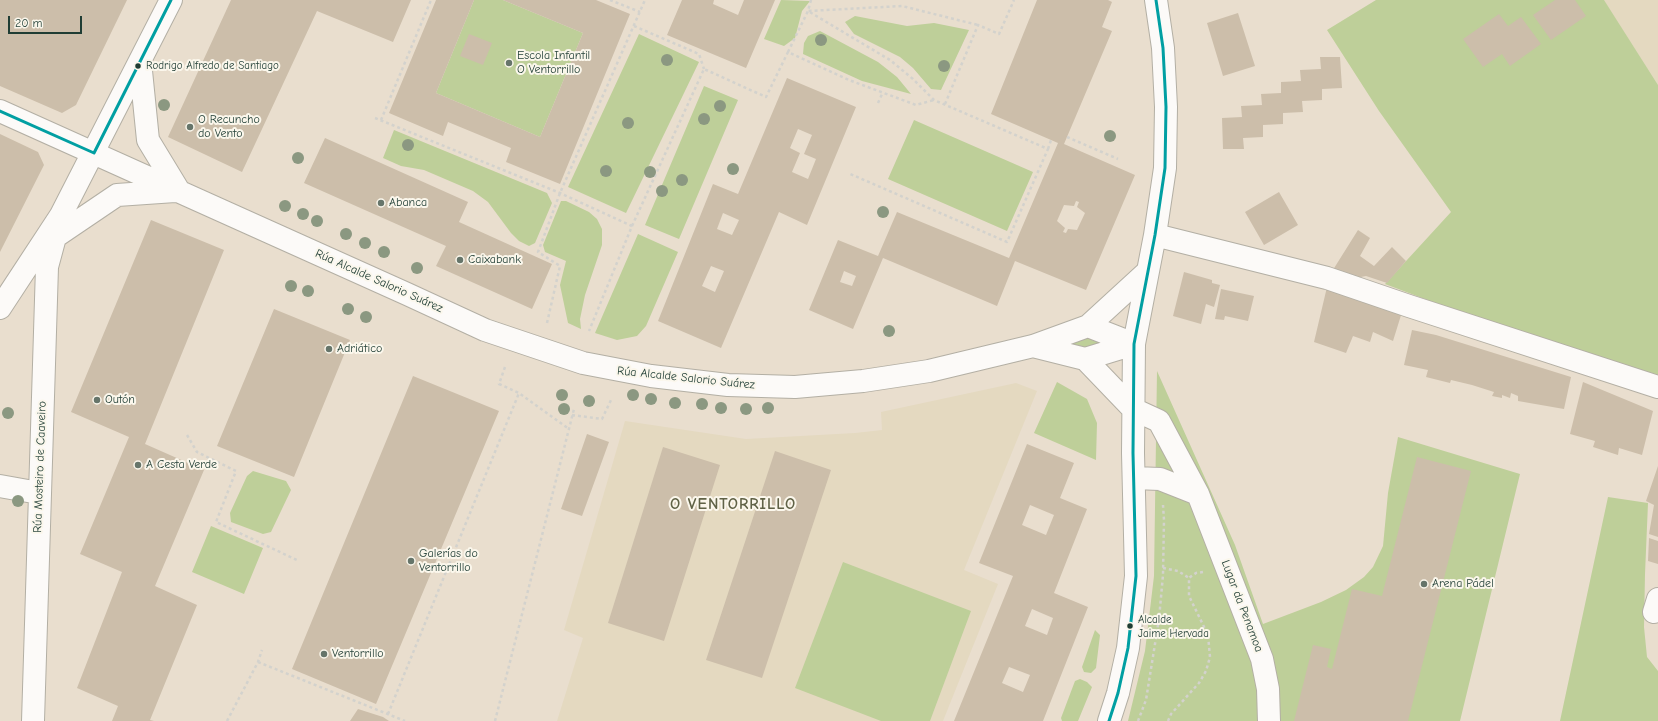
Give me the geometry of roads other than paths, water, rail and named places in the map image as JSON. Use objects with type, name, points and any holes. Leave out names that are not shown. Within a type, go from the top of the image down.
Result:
[{"type":"street","points":[[0,308],[62,215],[171,0]]},
{"type":"street","points":[[1109,721],[1118,693],[1128,648],[1136,576],[1133,409],[1134,344],[1155,235],[1165,168],[1166,107],[1163,48],[1156,0]]},
{"type":"street","points":[[140,61],[148,140],[178,191]]},
{"type":"street","name":"Rúa Alcalde Salorio Suárez","points":[[0,111],[485,330],[594,366],[652,376],[728,385],[795,387],[863,381],[929,371],[1033,346],[1088,326],[1148,271]]},
{"type":"street","name":"Rúa Alcalde Salorio Suárez","points":[[55,237],[117,195],[178,191]]},
{"type":"street","name":"Rúa Mosteiro de Caaveiro","points":[[33,721],[47,267],[62,215]]},
{"type":"street","points":[[1155,235],[1327,278],[1658,387]]},
{"type":"street","points":[[1088,326],[1134,344]]},
{"type":"street","points":[[1133,409],[1085,359],[1134,344]]},
{"type":"street","name":"Rúa Alcalde Salorio Suárez","points":[[1033,346],[1085,359]]},
{"type":"street","name":"Lugar da Penamoa","points":[[1133,409],[1159,421],[1198,494],[1262,659],[1268,689],[1268,721]]},
{"type":"street","points":[[1134,478],[1160,479],[1198,494]]},
{"type":"street","points":[[1,489],[39,492]]},
{"type":"place","name":"Escola Infantil O Ventorrillo","points":[[509,63]]},
{"type":"place","name":"Rodrigo Alfredo de Santiago","points":[[138,66]]},
{"type":"place","name":"O Recuncho do Vento","points":[[190,127]]},
{"type":"place","name":"Abanca","points":[[381,203]]},
{"type":"place","name":"Caixabank","points":[[460,260]]},
{"type":"place","name":"Adriático","points":[[329,349]]},
{"type":"place","name":"Outón","points":[[97,400]]},
{"type":"place","name":"A Cesta Verde","points":[[138,465]]},
{"type":"place","name":"Galerías do Ventorrillo","points":[[411,561]]},
{"type":"place","name":"Arena Pádel","points":[[1424,584]]},
{"type":"place","name":"Alcalde Jaime Hervada","points":[[1130,626]]},
{"type":"place","name":"Ventorrillo","points":[[324,654]]},
{"type":"district","name":"O VENTORRILLO","points":[[733,504]]}]
